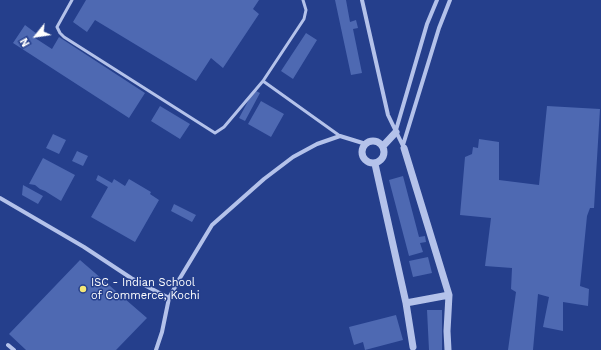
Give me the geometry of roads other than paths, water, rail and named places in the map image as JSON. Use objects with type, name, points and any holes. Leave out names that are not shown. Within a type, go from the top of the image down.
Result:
[{"type":"street","points":[[362,0],[388,115],[404,147],[449,295],[448,350]]},
{"type":"street","points":[[383,146],[396,131],[428,24],[437,0]]},
{"type":"street","points":[[404,147],[439,28],[450,0]]},
{"type":"street","points":[[156,350],[170,298],[180,278],[212,225],[264,179],[293,157],[317,144],[340,136],[366,144]]},
{"type":"street","points":[[373,141],[376,141],[383,146],[384,149],[384,157],[376,164],[368,162],[363,157],[362,150],[366,144],[373,141]]},
{"type":"street","points":[[376,164],[406,303],[413,347]]},
{"type":"street","points":[[0,198],[84,247],[131,278],[170,298]]},
{"type":"street","points":[[406,303],[449,295]]},
{"type":"street","points":[[8,345],[14,350]]},
{"type":"lane","points":[[72,0],[57,27],[64,37],[215,133],[224,127],[263,81],[304,19],[306,10],[303,0]]},
{"type":"lane","points":[[263,81],[340,136]]},
{"type":"place","name":"ISC - Indian School of Commerce, Kochi","points":[[83,289]]}]
